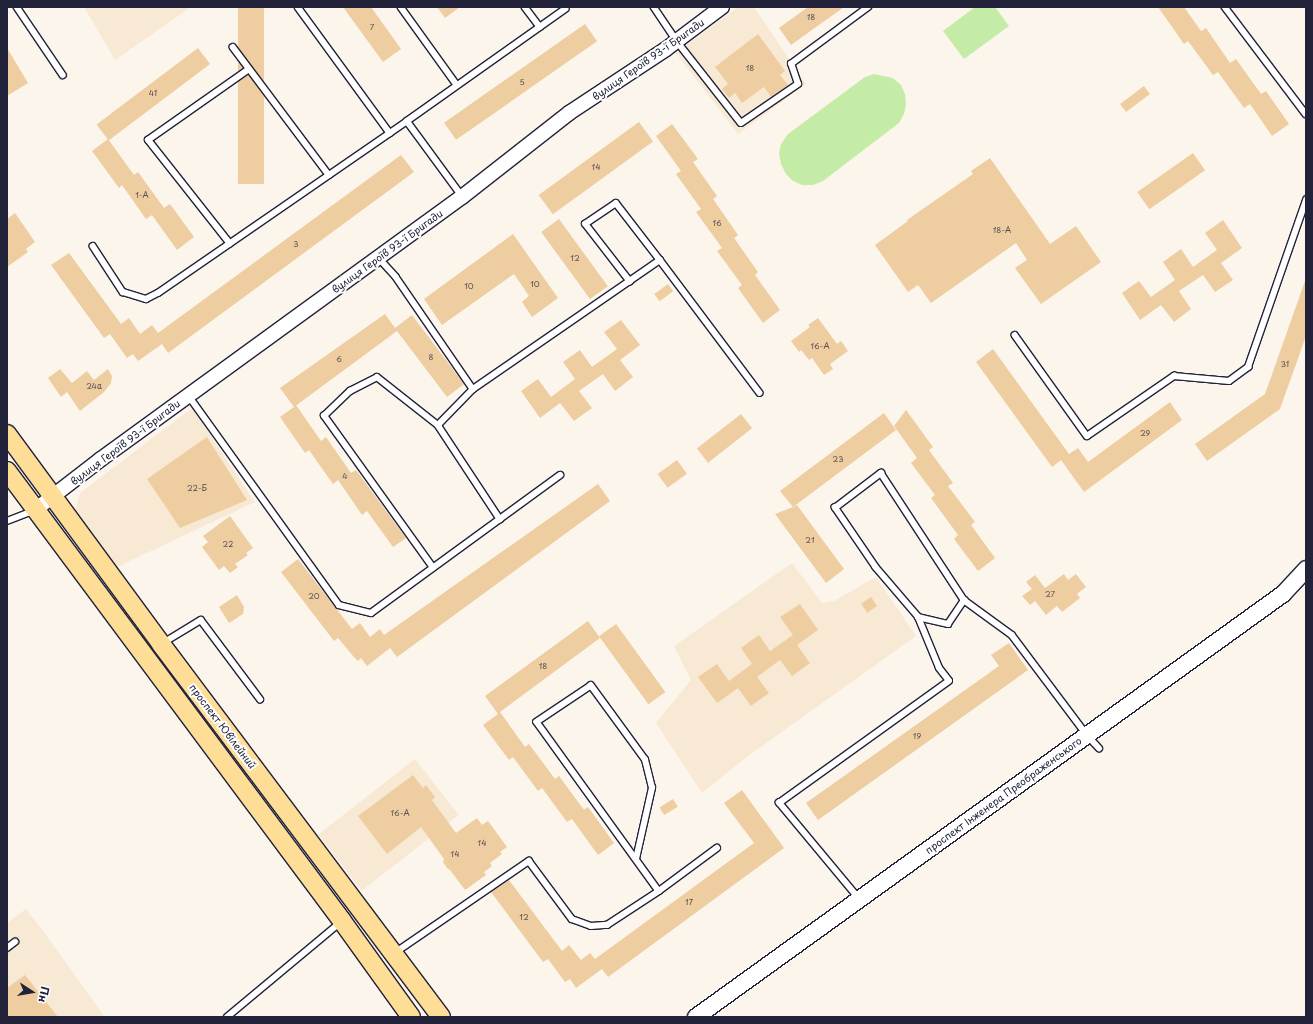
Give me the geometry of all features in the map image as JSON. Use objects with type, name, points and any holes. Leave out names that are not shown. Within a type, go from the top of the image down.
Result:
[{"type":"main road","name":"проспект Ювілейний","points":[[7,434],[161,644],[394,953],[440,1017]]},
{"type":"main road","points":[[7,471],[342,921],[411,1017]]},
{"type":"main road","name":"проспект Інженера Преображенського","points":[[696,1017],[1283,594],[1306,569]]},
{"type":"street","name":"вулиця Героїв 93-ї Бригади","points":[[35,510],[188,395],[462,196],[573,110],[666,49],[722,7]]},
{"type":"lane","points":[[17,7],[63,75]]},
{"type":"lane","points":[[298,7],[390,133]]},
{"type":"lane","points":[[401,7],[457,85]]},
{"type":"lane","points":[[525,7],[540,27]]},
{"type":"lane","points":[[654,7],[676,40],[741,123],[798,84],[791,64],[868,7]]},
{"type":"lane","points":[[1225,7],[1306,114]]},
{"type":"lane","points":[[93,246],[123,292],[146,299],[158,293],[408,121],[565,9]]},
{"type":"lane","points":[[233,47],[329,175]]},
{"type":"lane","points":[[230,244],[148,140],[249,69]]},
{"type":"lane","points":[[408,121],[462,196]]},
{"type":"lane","points":[[1016,335],[1087,436],[1174,376],[1230,381],[1248,367],[1306,200]]},
{"type":"lane","points":[[630,282],[585,224],[616,204],[760,393]]},
{"type":"lane","points":[[378,257],[396,277],[473,389]]},
{"type":"lane","points":[[438,425],[473,389],[660,260]]},
{"type":"lane","points":[[433,568],[324,416],[350,391],[377,376],[438,425],[500,519]]},
{"type":"lane","points":[[188,395],[339,605],[371,613],[560,475]]},
{"type":"lane","points":[[859,899],[779,803],[948,681],[939,668],[918,616],[876,568],[835,508],[881,472],[964,600],[1012,635],[1087,735],[1099,748]]},
{"type":"lane","points":[[7,521],[35,510]]},
{"type":"lane","points":[[918,616],[948,624],[964,600]]},
{"type":"lane","points":[[161,644],[201,620],[260,699]]},
{"type":"lane","points":[[636,859],[652,788],[647,767],[645,760],[591,686],[537,722],[659,891]]},
{"type":"lane","points":[[394,953],[529,861],[572,919],[592,926],[607,925],[659,891],[718,848]]},
{"type":"lane","points":[[227,1017],[342,921]]},
{"type":"lane","points":[[7,948],[15,942]]},
{"type":"shaded area","points":[[84,7],[191,7],[115,60]]},
{"type":"shaded area","points":[[738,7],[754,7],[806,84],[738,134],[676,53]]},
{"type":"shaded area","points":[[192,408],[255,502],[115,568],[75,511],[80,493]]},
{"type":"shaded area","points":[[792,563],[822,603],[834,601],[876,577],[916,636],[747,757],[702,793],[656,723],[691,680],[674,646]]},
{"type":"shaded area","points":[[415,759],[459,815],[362,891],[318,835]]},
{"type":"shaded area","points":[[26,909],[105,1017],[7,1017],[7,923]]},
{"type":"green space","points":[[975,7],[995,7],[1009,26],[964,59],[943,31]]},
{"type":"green space","points":[[874,74],[893,78],[901,85],[905,94],[906,104],[904,114],[899,123],[823,181],[813,185],[802,185],[793,181],[786,174],[781,164],[779,154],[781,144],[788,134],[865,77]]},
{"type":"building","points":[[238,7],[264,7],[264,184],[238,184]]},
{"type":"building","points":[[343,7],[371,7],[401,49],[383,62]]},
{"type":"building","points":[[437,7],[460,7],[445,18]]},
{"type":"building","points":[[808,7],[844,7],[791,45],[779,28]]},
{"type":"building","points":[[1158,7],[1184,7],[1201,31],[1206,28],[1230,63],[1236,59],[1261,94],[1266,91],[1289,124],[1272,136],[1250,104],[1244,108],[1218,72],[1213,75],[1188,41],[1184,44]]},
{"type":"building","points":[[585,24],[597,41],[456,140],[444,123]]},
{"type":"building","points":[[758,34],[785,71],[780,75],[788,85],[771,97],[764,87],[742,103],[735,93],[729,98],[722,89],[728,84],[715,67]]},
{"type":"building","points":[[7,48],[28,83],[7,96]]},
{"type":"building","points":[[198,48],[210,64],[109,140],[97,124]]},
{"type":"building","points":[[1144,86],[1150,94],[1126,112],[1120,104]]},
{"type":"building","points":[[639,122],[653,141],[553,214],[539,195]]},
{"type":"building","points":[[672,124],[698,159],[693,162],[717,196],[713,199],[738,235],[734,238],[758,272],[755,275],[780,310],[763,323],[738,288],[742,285],[717,251],[722,248],[696,212],[701,209],[676,174],[681,171],[656,136]]},
{"type":"building","points":[[108,139],[134,175],[138,172],[164,208],[170,204],[194,237],[177,250],[152,215],[146,219],[122,185],[119,188],[92,151]]},
{"type":"building","points":[[1193,153],[1205,170],[1149,209],[1137,192]]},
{"type":"building","points":[[401,155],[414,172],[168,353],[162,344],[138,361],[133,354],[127,358],[110,334],[104,338],[51,265],[69,253],[121,324],[129,318],[140,334],[152,325],[158,333]]},
{"type":"building","points":[[990,158],[1050,244],[1076,226],[1101,262],[1041,304],[1015,268],[1027,260],[1016,243],[931,303],[918,285],[908,292],[875,245],[908,221],[907,220],[973,174],[971,171]]},
{"type":"building","points":[[15,213],[35,242],[26,249],[28,252],[7,267],[7,219]]},
{"type":"building","points":[[559,219],[608,286],[590,299],[541,232]]},
{"type":"building","points":[[1223,220],[1242,248],[1221,263],[1233,280],[1215,292],[1203,275],[1179,291],[1191,309],[1174,322],[1161,305],[1140,320],[1122,293],[1139,281],[1151,297],[1175,280],[1163,262],[1181,249],[1193,267],[1217,250],[1205,233]]},
{"type":"building","points":[[513,234],[558,298],[532,317],[522,302],[529,296],[514,274],[442,325],[424,299]]},
{"type":"building","points":[[1305,281],[1306,336],[1280,409],[1207,461],[1195,444],[1265,394]]},
{"type":"building","points":[[668,284],[673,291],[660,301],[654,294]]},
{"type":"building","points":[[385,314],[395,328],[412,315],[464,384],[447,397],[397,331],[296,405],[321,441],[326,437],[351,473],[356,470],[406,538],[393,547],[367,511],[362,515],[338,480],[333,484],[309,450],[305,453],[280,417],[294,407],[280,388]]},
{"type":"building","points":[[818,318],[837,344],[841,341],[848,351],[830,364],[833,369],[824,375],[812,358],[809,360],[801,350],[799,352],[791,341],[810,327],[808,325]]},
{"type":"building","points":[[621,320],[640,345],[620,360],[633,377],[615,391],[603,374],[579,391],[592,408],[574,421],[560,403],[540,418],[521,391],[538,379],[551,397],[575,379],[563,362],[580,350],[592,367],[617,349],[604,332]]},
{"type":"building","points":[[993,349],[1069,454],[1078,448],[1088,462],[1170,402],[1182,420],[1084,492],[1061,460],[1052,467],[976,362]]},
{"type":"building","points":[[60,369],[72,383],[87,371],[94,380],[108,369],[112,376],[111,383],[104,392],[80,411],[67,392],[61,397],[48,378]]},
{"type":"building","points":[[906,410],[933,447],[929,450],[953,483],[948,486],[975,522],[971,525],[995,558],[978,571],[954,539],[958,535],[931,498],[935,495],[911,463],[917,458],[894,426]]},
{"type":"building","points":[[884,413],[896,430],[793,507],[780,491]]},
{"type":"building","points":[[741,414],[752,428],[708,463],[697,448]]},
{"type":"building","points":[[207,437],[247,500],[180,528],[147,479]]},
{"type":"building","points":[[677,460],[687,474],[668,488],[658,474]]},
{"type":"building","points":[[598,484],[610,501],[397,657],[390,648],[367,666],[361,658],[358,661],[338,638],[334,641],[281,572],[298,559],[352,629],[360,623],[370,637],[380,629],[384,635]]},
{"type":"building","points":[[797,505],[844,569],[826,583],[775,514]]},
{"type":"building","points":[[230,516],[253,548],[246,553],[248,555],[235,564],[238,567],[230,573],[224,566],[219,570],[202,547],[208,542],[203,536]]},
{"type":"building","points":[[1064,574],[1068,580],[1076,574],[1086,587],[1077,594],[1080,598],[1062,612],[1057,606],[1046,615],[1035,601],[1030,605],[1022,596],[1032,589],[1026,582],[1035,575],[1045,588]]},
{"type":"building","points":[[237,595],[244,607],[243,614],[229,623],[219,607]]},
{"type":"building","points":[[871,597],[877,606],[867,613],[861,604]]},
{"type":"building","points":[[800,604],[818,630],[797,645],[810,663],[792,676],[780,660],[757,677],[769,693],[751,706],[738,688],[717,703],[698,677],[717,664],[729,681],[752,664],[741,648],[759,635],[770,651],[793,635],[780,617]]},
{"type":"building","points":[[588,621],[600,638],[500,712],[525,747],[529,744],[555,779],[559,776],[584,810],[588,807],[614,843],[598,855],[572,819],[567,822],[542,788],[538,791],[513,757],[509,760],[483,725],[498,714],[485,696]]},
{"type":"building","points":[[616,624],[665,692],[648,704],[599,636]]},
{"type":"building","points":[[1009,643],[1028,670],[818,820],[806,803],[999,666],[991,655]]},
{"type":"building","points":[[413,775],[423,788],[426,785],[435,797],[432,800],[456,833],[477,818],[482,825],[488,821],[507,847],[500,852],[502,854],[490,863],[492,866],[484,872],[486,875],[465,890],[447,868],[443,862],[444,859],[421,827],[387,854],[358,816]]},
{"type":"building","points":[[742,790],[784,848],[608,977],[602,969],[576,988],[570,979],[565,982],[548,959],[543,962],[491,892],[509,880],[562,951],[569,945],[581,960],[590,953],[595,959],[754,843],[724,803]]},
{"type":"building","points":[[673,799],[678,807],[664,815],[659,807]]},
{"type":"building","points":[[25,975],[58,1017],[7,1017],[7,988]]}]
